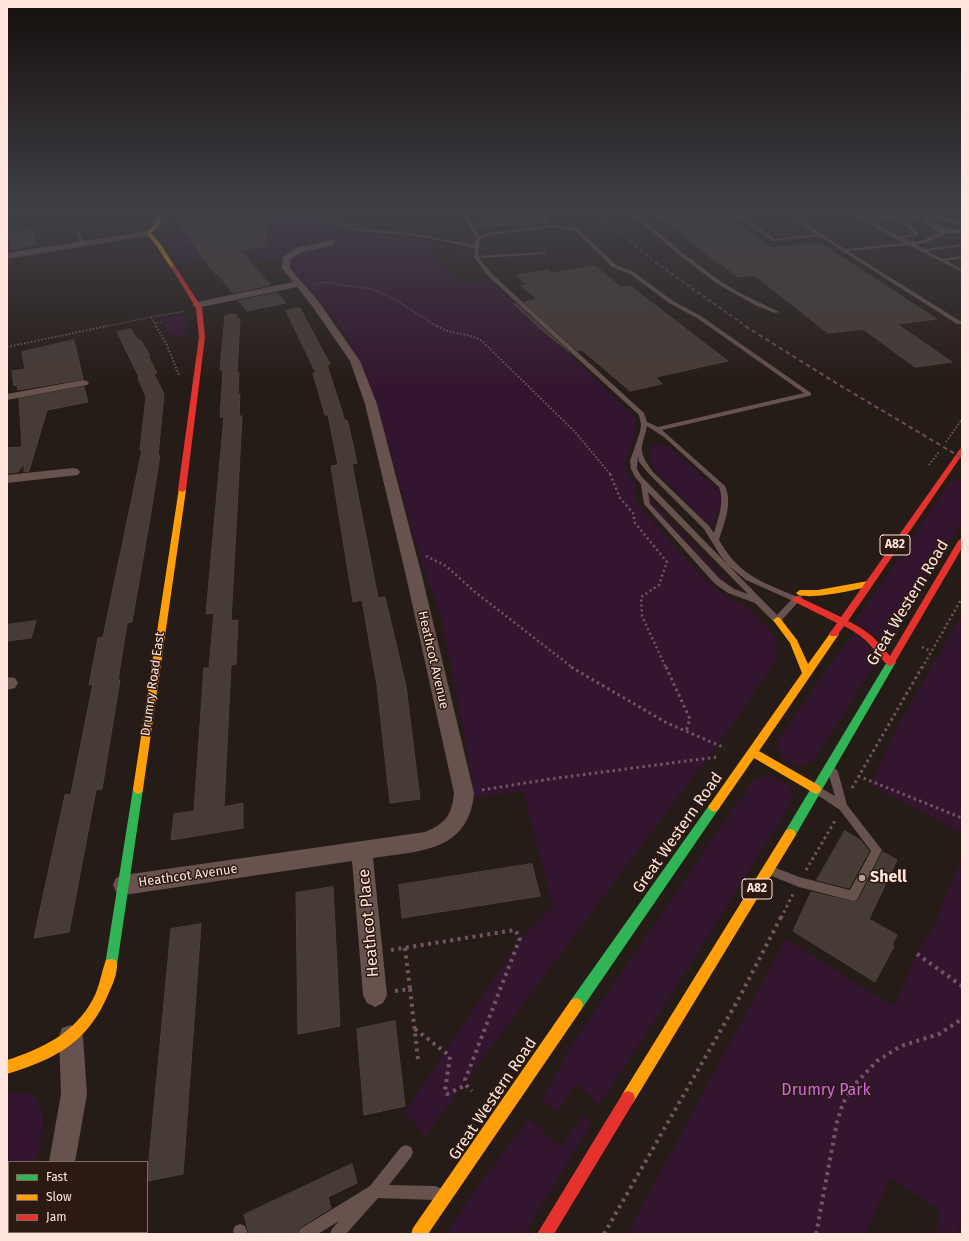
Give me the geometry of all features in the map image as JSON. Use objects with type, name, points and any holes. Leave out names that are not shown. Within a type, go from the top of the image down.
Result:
[{"type":"main road","name":"Drumry Road East","points":[[7,1067],[42,1056],[53,1051],[71,1038],[88,1021],[100,1002],[107,982],[124,885],[202,337],[198,306],[175,270]]},
{"type":"main road","name":"Great Western Road","points":[[419,1234],[507,1104],[842,621],[960,455]]},
{"type":"main road","name":"Great Western Road","points":[[545,1234],[831,766],[962,541]]},
{"type":"main road","points":[[798,596],[868,584]]},
{"type":"main road","points":[[798,596],[870,638],[890,663]]},
{"type":"main road","points":[[777,620],[794,642],[807,673]]},
{"type":"main road","points":[[752,752],[816,789]]},
{"type":"street","name":"Heathcot Avenue","points":[[124,885],[362,851],[426,840],[439,836],[451,828],[460,817],[463,806],[464,793],[414,576],[371,404],[355,361],[316,304],[287,270]]},
{"type":"street","points":[[198,306],[300,286]]},
{"type":"street","points":[[7,397],[83,383]]},
{"type":"street","points":[[7,479],[73,472]]},
{"type":"street","name":"Heathcot Place","points":[[362,851],[375,995]]},
{"type":"street","points":[[62,1161],[74,1094],[71,1038]]},
{"type":"lane","points":[[486,270],[642,414],[645,423],[639,448],[634,456],[632,464],[633,470],[644,484],[777,620],[798,596],[780,592],[755,582],[736,571],[722,555],[715,540],[706,528],[642,462],[639,448]]},
{"type":"lane","points":[[624,270],[632,273],[671,302],[699,317],[809,394],[657,429]]},
{"type":"lane","points":[[700,270],[708,277],[755,304],[778,312]]},
{"type":"lane","points":[[876,270],[959,323],[962,322]]},
{"type":"lane","points":[[645,423],[657,429],[722,486],[726,493],[726,501],[715,540]]},
{"type":"lane","points":[[644,484],[647,504],[717,581],[731,591],[758,601]]},
{"type":"lane","points":[[831,766],[843,807]]},
{"type":"lane","points":[[768,870],[800,882],[853,896],[877,850],[843,807],[816,789]]},
{"type":"lane","points":[[337,1234],[375,1191],[406,1152]]},
{"type":"lane","points":[[305,1234],[375,1191],[447,1193]]},
{"type":"path","points":[[300,286],[316,285],[322,282],[372,289],[396,300],[443,330],[473,334],[575,432],[613,478],[620,498],[633,513],[635,523],[667,562],[659,585],[641,597],[642,616],[690,719],[686,731]]},
{"type":"path","points":[[7,346],[198,306]]},
{"type":"path","points":[[151,317],[171,353],[183,384],[195,388]]},
{"type":"path","points":[[155,323],[162,322]]},
{"type":"path","points":[[953,433],[962,419]]},
{"type":"path","points":[[446,566],[475,592],[578,672],[667,723],[725,748]]},
{"type":"path","points":[[604,1234],[738,1000],[800,882],[843,807],[858,776],[962,598]]},
{"type":"path","points":[[917,645],[931,651]]},
{"type":"path","points":[[464,793],[550,779],[717,757]]},
{"type":"path","points":[[858,776],[962,818]]},
{"type":"path","points":[[371,953],[515,930],[520,938],[465,1080],[466,1085],[472,1091]]},
{"type":"path","points":[[405,947],[418,1059]]},
{"type":"path","points":[[917,954],[962,986]]},
{"type":"path","points":[[375,995],[410,989]]},
{"type":"path","points":[[816,1234],[837,1122],[843,1103],[857,1082],[877,1061],[901,1046],[939,1034],[962,1019]]},
{"type":"path","points":[[415,1029],[450,1056],[444,1091],[448,1094],[466,1085]]},
{"type":"green space","points":[[293,270],[445,270],[462,283],[489,279],[631,413],[636,421],[634,437],[625,464],[627,473],[635,484],[636,503],[701,576],[724,596],[747,607],[773,634],[778,645],[774,664],[745,707],[425,1136],[405,1112],[523,936],[553,906],[523,791],[473,798],[471,771],[442,621],[415,541],[384,429],[371,389],[347,336],[319,299]]},
{"type":"green space","points":[[184,315],[190,324],[185,328],[188,335],[171,337],[160,318]]},
{"type":"green space","points":[[660,444],[670,447],[720,492],[722,499],[712,527],[657,472],[653,466],[649,457],[651,446]]},
{"type":"green space","points":[[962,480],[962,521],[885,643],[855,623],[949,484],[953,481]]},
{"type":"green space","points":[[651,500],[736,590],[725,582],[652,506]]},
{"type":"green space","points":[[962,614],[962,833],[871,785],[897,728]]},
{"type":"green space","points":[[855,632],[871,649],[872,669],[812,762],[806,765],[795,765],[790,763],[781,755],[777,743],[822,676]]},
{"type":"green space","points":[[769,774],[790,786],[791,791],[788,807],[777,826],[662,1009],[599,1104],[577,1084],[557,1112],[542,1099],[570,1048],[749,786],[756,778]]},
{"type":"green space","name":"Drumry Park","points":[[962,858],[962,1219],[956,1234],[936,1234],[940,1211],[890,1177],[865,1234],[627,1234],[786,939],[894,1007],[917,954],[932,930]]},
{"type":"green space","points":[[7,1093],[31,1093],[40,1104],[43,1121],[37,1161],[8,1161],[8,1233],[22,1233],[7,1234]]},
{"type":"green space","points":[[582,1115],[591,1124],[524,1234],[446,1234],[478,1186],[529,1119],[561,1148]]},
{"type":"building","points":[[212,270],[257,270],[270,285],[233,293],[218,274]]},
{"type":"building","points":[[548,270],[551,273],[570,270],[600,270],[621,287],[630,286],[728,361],[656,377],[662,384],[630,391],[582,350],[578,351],[524,302],[537,299],[521,286],[527,285],[516,275]]},
{"type":"building","points":[[729,270],[861,270],[937,319],[897,324],[952,362],[915,367],[863,329],[828,333],[754,275],[738,277]]},
{"type":"building","points":[[277,293],[286,303],[247,311],[239,301]]},
{"type":"building","points":[[515,303],[569,352],[543,331],[514,304]]},
{"type":"building","points":[[300,308],[330,364],[327,365],[345,421],[347,420],[352,440],[357,463],[352,464],[378,598],[385,597],[406,686],[420,799],[390,803],[377,685],[362,600],[353,602],[331,466],[338,465],[328,415],[325,415],[313,373],[316,373],[286,311]]},
{"type":"building","points":[[235,314],[240,320],[237,373],[239,373],[238,394],[240,394],[239,416],[242,416],[231,621],[238,620],[236,664],[231,665],[224,807],[243,803],[243,828],[171,840],[174,814],[194,811],[204,668],[209,668],[214,613],[206,614],[224,417],[220,417],[223,370],[220,370],[225,316]]},
{"type":"building","points":[[131,329],[138,340],[141,340],[150,356],[148,356],[157,373],[154,374],[164,394],[158,456],[160,455],[151,512],[132,622],[127,623],[118,680],[120,680],[102,789],[96,790],[69,932],[34,938],[65,795],[71,794],[93,684],[89,685],[98,638],[103,637],[142,450],[140,450],[146,397],[138,378],[139,377],[117,332]]},
{"type":"building","points":[[74,340],[83,379],[18,390],[17,385],[14,386],[12,371],[25,369],[22,352]]},
{"type":"building","points":[[84,387],[88,402],[47,410],[29,471],[24,472],[24,463],[18,472],[7,473],[7,448],[22,447],[19,399]]},
{"type":"building","points":[[36,621],[31,638],[7,641],[7,625]]},
{"type":"building","points":[[845,831],[860,840],[869,851],[849,888],[817,880]]},
{"type":"building","points":[[883,852],[897,860],[869,919],[897,935],[892,945],[894,946],[875,982],[793,931],[811,892],[853,902],[858,901]]},
{"type":"building","points":[[532,864],[540,896],[402,918],[399,885]]},
{"type":"building","points":[[333,887],[340,1026],[298,1034],[296,893]]},
{"type":"building","points":[[201,924],[183,1174],[148,1181],[148,1170],[171,929]]},
{"type":"building","points":[[395,1021],[405,1106],[364,1115],[357,1029]]},
{"type":"building","points":[[352,1164],[357,1183],[328,1197],[331,1208],[299,1228],[297,1234],[249,1234],[244,1215]]},
{"type":"railway","points":[[666,270],[747,327]]},
{"type":"railway","points":[[745,326],[836,383],[962,458]]},
{"type":"traffic: fast","points":[[790,834],[891,662]]},
{"type":"traffic: fast","points":[[111,965],[138,789]]},
{"type":"traffic: fast","points":[[576,1005],[714,807]]},
{"type":"traffic: slow","points":[[138,789],[182,490]]},
{"type":"traffic: slow","points":[[800,593],[818,593],[868,584]]},
{"type":"traffic: slow","points":[[777,620],[794,642],[807,673]]},
{"type":"traffic: slow","points":[[714,807],[834,634]]},
{"type":"traffic: slow","points":[[752,752],[816,789]]},
{"type":"traffic: slow","points":[[628,1098],[790,834]]},
{"type":"traffic: slow","points":[[7,1067],[27,1061],[45,1053],[61,1044],[76,1032],[88,1019],[98,1004],[106,986],[111,965]]},
{"type":"traffic: slow","points":[[419,1234],[576,1005]]},
{"type":"traffic: jam","points":[[175,270],[199,308],[202,337],[182,490]]},
{"type":"traffic: jam","points":[[834,634],[962,450]]},
{"type":"traffic: jam","points":[[891,662],[962,541]]},
{"type":"traffic: jam","points":[[796,599],[861,631],[870,638],[890,663]]},
{"type":"traffic: jam","points":[[545,1234],[628,1098]]},
{"type":"place","name":"Shell","points":[[862,878]]}]
